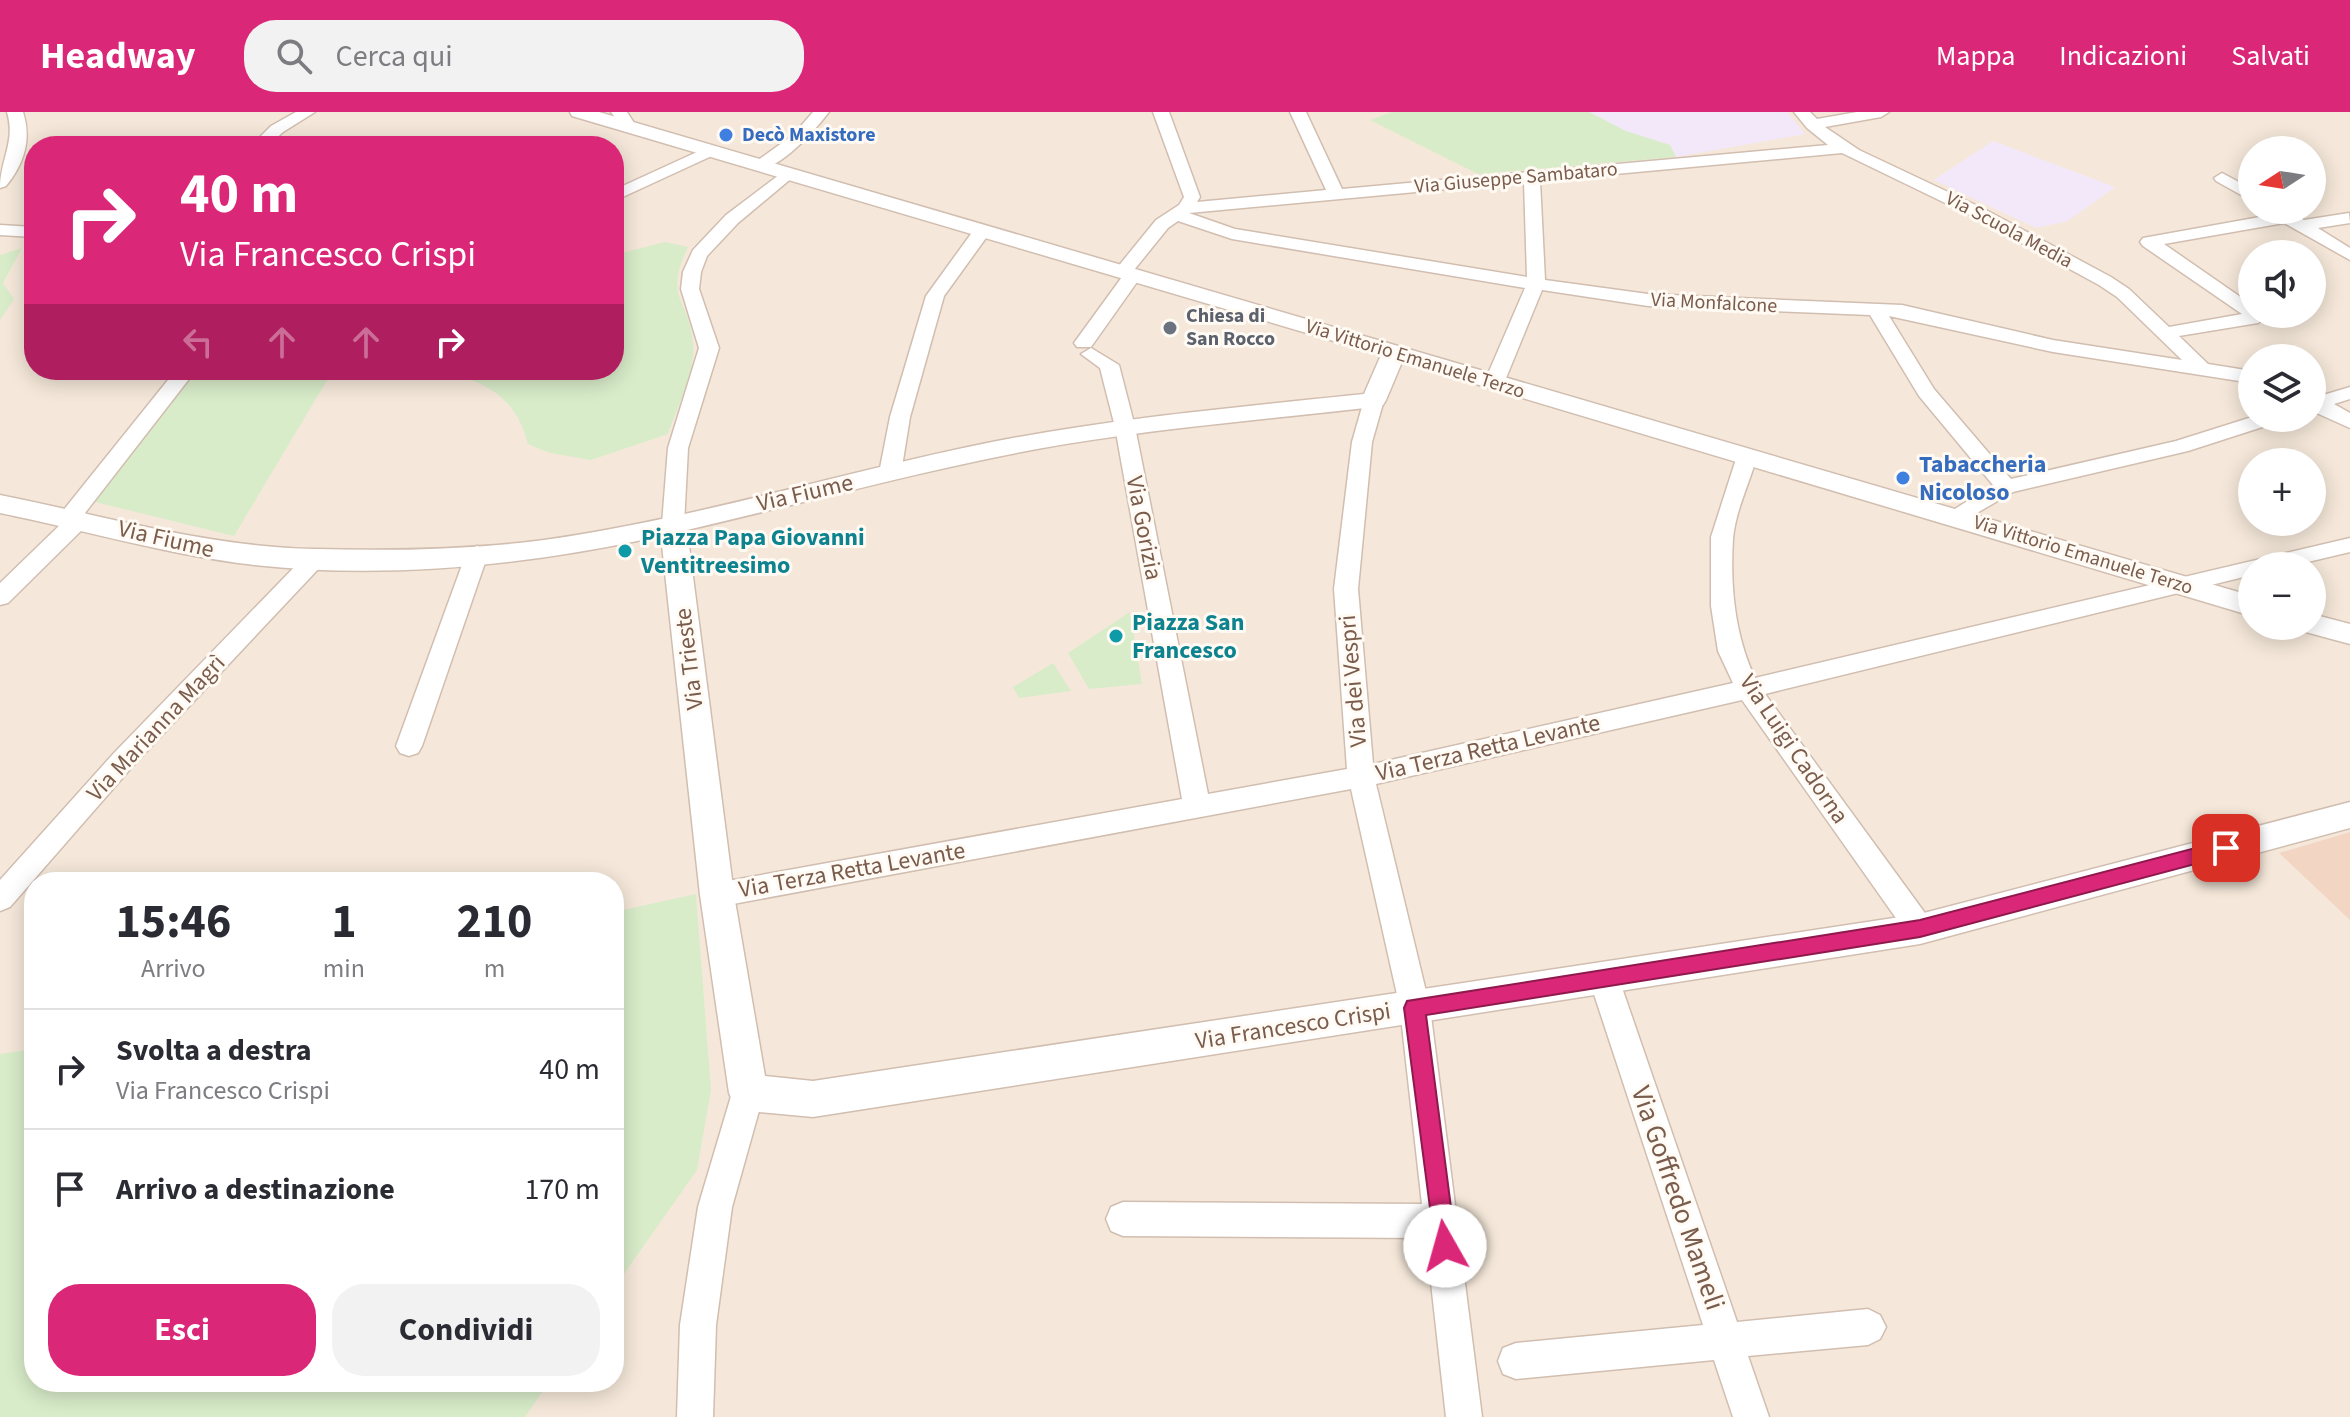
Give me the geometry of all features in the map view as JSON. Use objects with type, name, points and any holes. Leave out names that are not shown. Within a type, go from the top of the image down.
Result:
[{"type":"street","points":[[0,183],[12,169],[17,153],[20,124],[15,112]]},
{"type":"street","points":[[270,136],[307,112]]},
{"type":"street","name":"Via Vittorio Emanuele Terzo","points":[[579,112],[624,119],[760,166],[2238,602]]},
{"type":"street","points":[[760,166],[799,138],[821,112]]},
{"type":"street","points":[[1161,112],[1192,197],[1181,212]]},
{"type":"street","points":[[1298,112],[1337,195]]},
{"type":"street","points":[[1807,119],[1881,112]]},
{"type":"street","name":"Via Scuola Media","points":[[1807,119],[1846,148],[1960,203],[2105,281],[2123,293],[2202,369]]},
{"type":"street","name":"Via Giuseppe Sambataro","points":[[1181,212],[1846,148]]},
{"type":"street","points":[[624,191],[710,151]]},
{"type":"street","name":"Via Trieste","points":[[748,1093],[717,895],[673,524],[678,448],[709,348],[690,289],[692,272],[699,254],[732,219],[787,174]]},
{"type":"street","points":[[1494,383],[1536,284],[1532,177]]},
{"type":"street","points":[[2222,178],[2238,188]]},
{"type":"street","name":"Via Gorizia","points":[[1181,212],[1162,224],[1128,273],[1087,348],[1109,365],[1125,427],[1197,807]]},
{"type":"street","name":"Via Monfalcone","points":[[1181,212],[1232,234],[1536,284],[1648,300],[1927,315],[2053,346],[2238,375]]},
{"type":"street","points":[[2326,218],[2349,218]]},
{"type":"street","points":[[2238,304],[2149,242],[2253,224]]},
{"type":"street","points":[[2298,224],[2350,255]]},
{"type":"street","points":[[0,230],[24,231]]},
{"type":"street","points":[[890,473],[900,417],[935,296],[982,231]]},
{"type":"street","points":[[1876,310],[1926,392],[2006,487]]},
{"type":"street","points":[[2165,333],[2238,320]]},
{"type":"street","points":[[1374,400],[1394,352]]},
{"type":"street","points":[[0,597],[75,518],[178,380]]},
{"type":"street","points":[[2326,397],[2349,394]]},
{"type":"street","name":"Via Fiume","points":[[0,504],[75,518],[227,554],[315,559],[477,554],[575,544],[993,449],[1125,427],[1374,400]]},
{"type":"street","name":"Via dei Vespri","points":[[1374,400],[1362,442],[1346,589],[1361,777],[1415,1008],[1464,1417]]},
{"type":"street","points":[[2326,407],[2350,422]]},
{"type":"street","points":[[1958,517],[2006,487],[2181,446],[2238,428]]},
{"type":"street","name":"Via Luigi Cadorna","points":[[1747,456],[1722,537],[1723,606],[1730,651],[1748,689],[1920,929]]},
{"type":"street","name":"Via Terza Retta Levante","points":[[2318,552],[2350,545]]},
{"type":"street","points":[[409,746],[477,554]]},
{"type":"street","name":"Via Marianna Magrì","points":[[0,899],[123,760],[315,559]]},
{"type":"street","name":"Via Terza Retta Levante","points":[[717,895],[1361,777],[1748,689],[2238,570]]},
{"type":"street","points":[[2326,628],[2350,634]]},
{"type":"street","name":"Via Francesco Crispi","points":[[748,1093],[813,1099],[1920,929],[2350,815]]},
{"type":"street","name":"Via Goffredo Mameli","points":[[1604,979],[1751,1417]]},
{"type":"street","points":[[695,1417],[698,1325],[715,1207],[748,1093]]},
{"type":"street","points":[[1123,1219],[1442,1221]]},
{"type":"street","points":[[1516,1361],[1868,1327]]},
{"type":"shaded area","points":[[0,112],[2350,112],[2350,1417],[0,1417]]},
{"type":"shaded area","points":[[1589,112],[1787,112],[1805,134],[1676,157],[1670,145],[1625,131]]},
{"type":"shaded area","points":[[1993,141],[2115,187],[2068,221],[2036,228],[1934,180]]},
{"type":"green space","points":[[1392,112],[1589,112],[1626,131],[1670,145],[1676,157],[1478,174],[1370,120]]},
{"type":"green space","points":[[665,242],[688,247],[681,264],[678,288],[691,328],[692,365],[668,434],[591,460],[550,453],[528,444],[515,413],[506,402],[496,393],[470,380],[624,380],[624,252]]},
{"type":"green space","points":[[22,248],[3,283],[14,299],[0,320],[0,255]]},
{"type":"green space","points":[[188,380],[327,380],[234,536],[95,502]]},
{"type":"green space","points":[[1130,612],[1142,684],[1089,689],[1068,653]]},
{"type":"green space","points":[[1053,663],[1071,691],[1019,698],[1013,687]]},
{"type":"green space","points":[[696,894],[711,1090],[697,1170],[624,1274],[624,910]]},
{"type":"green space","points":[[24,1050],[24,1392],[542,1392],[525,1417],[0,1417],[0,1054]]},
{"type":"building","points":[[2350,832],[2350,920],[2279,853]]},
{"type":"place","name":"Decò Maxistore","points":[[726,135]]},
{"type":"place","name":"Chiesa di San Rocco","points":[[1170,328]]},
{"type":"place","name":"Tabaccheria Nicoloso","points":[[1903,478]]},
{"type":"place","name":"Piazza Papa Giovanni Ventitreesimo","points":[[625,551]]},
{"type":"place","name":"Piazza San Francesco","points":[[1116,636]]},
{"type":"route","points":[[1445,1246],[1415,1008],[1920,929],[2226,848]]}]
